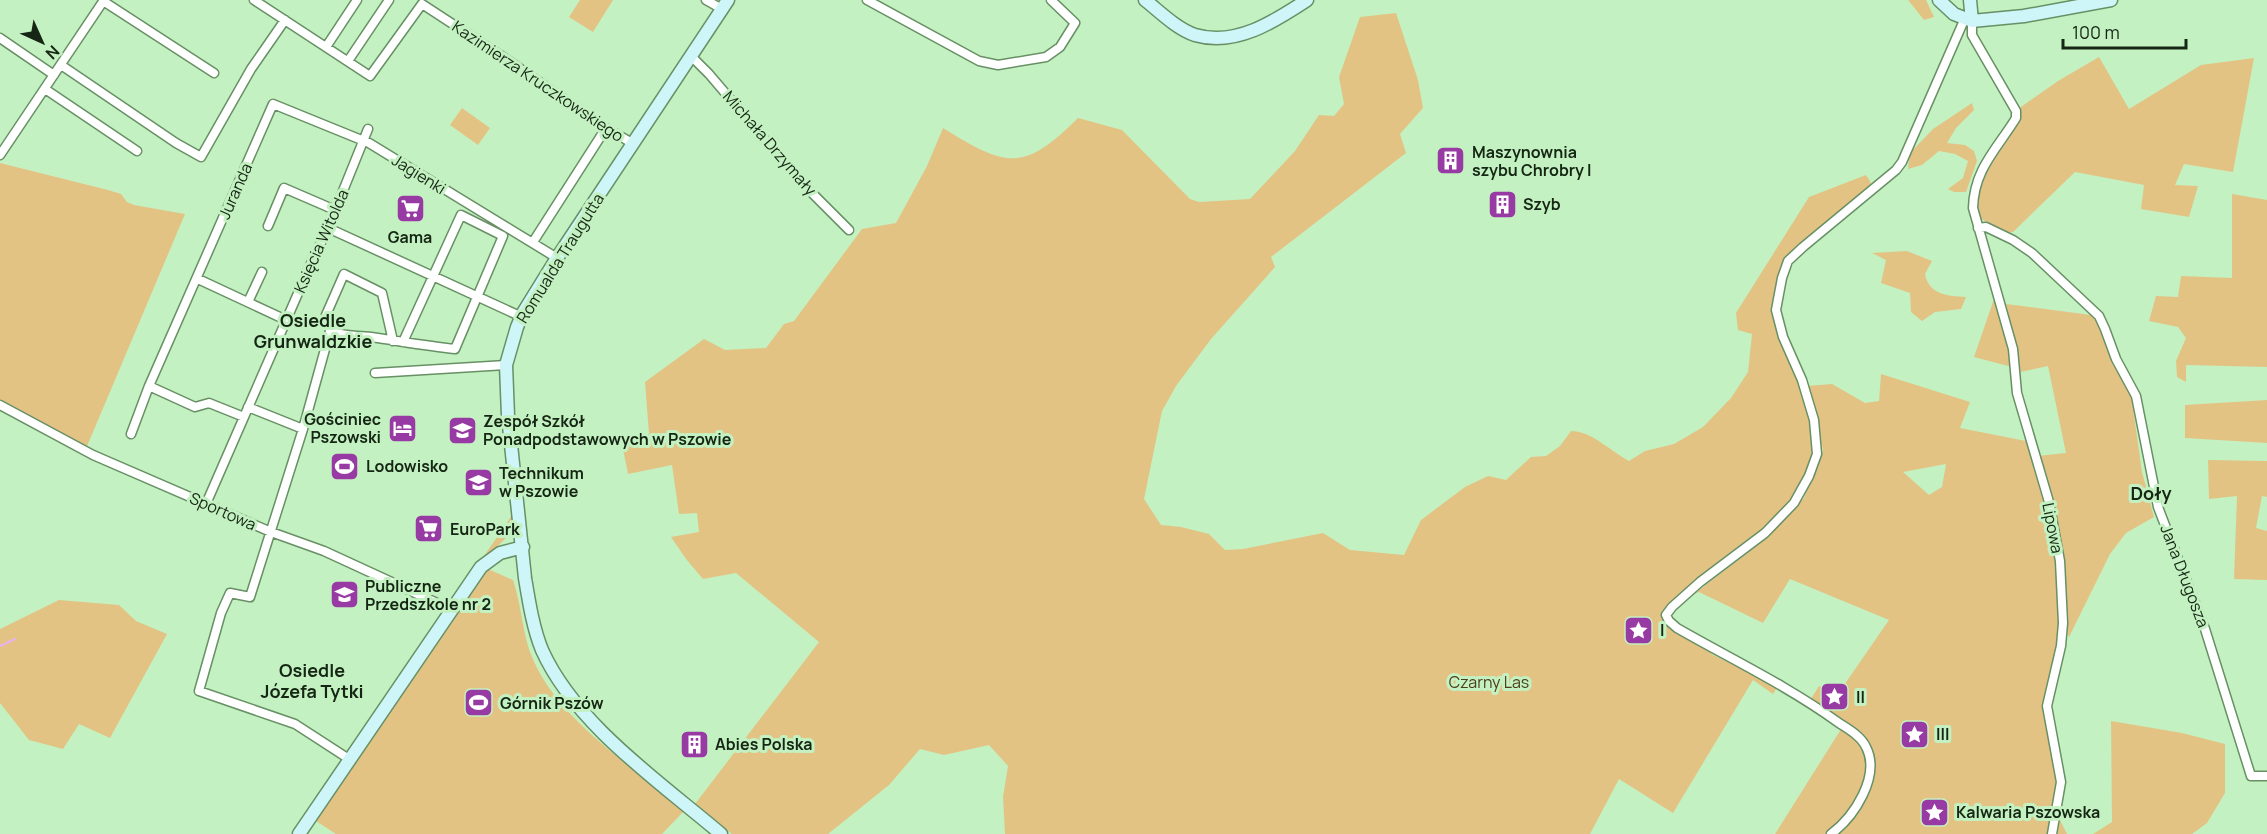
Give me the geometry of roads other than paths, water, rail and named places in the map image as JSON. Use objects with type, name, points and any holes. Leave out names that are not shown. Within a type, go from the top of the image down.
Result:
[{"type":"street","name":"Kazimierza Kruczkowskiego","points":[[254,0],[370,75],[422,4],[606,128],[632,143]]},
{"type":"street","points":[[267,8],[272,0]]},
{"type":"street","points":[[326,47],[357,0]]},
{"type":"street","points":[[348,61],[389,0]]},
{"type":"street","points":[[706,0],[725,4]]},
{"type":"street","points":[[867,0],[979,61],[998,64],[1046,57],[1060,47],[1075,22],[1051,0]]},
{"type":"street","points":[[1145,0],[1176,24],[1195,34],[1224,38],[1246,33],[1262,26],[1307,0]]},
{"type":"street","points":[[1939,0],[1949,10],[1969,20],[2024,16],[2111,0]]},
{"type":"street","points":[[1949,10],[1958,0]]},
{"type":"street","points":[[1970,0],[1969,20],[1972,34],[2016,111],[2016,118],[1980,172],[1973,194],[1973,208],[1978,228]]},
{"type":"street","points":[[0,154],[101,2],[214,73]]},
{"type":"street","name":"Romualda Traugutta","points":[[721,834],[625,753],[588,717],[567,692],[542,648],[529,602],[508,416],[506,365],[522,316],[557,258],[725,4]]},
{"type":"street","points":[[61,65],[176,143],[201,156],[247,75],[285,20]]},
{"type":"street","points":[[1831,834],[1859,806],[1868,782],[1870,763],[1868,750],[1863,742],[1831,717],[1779,684],[1677,628],[1666,615],[1671,607],[1700,582],[1765,533],[1794,503],[1809,477],[1817,454],[1814,420],[1802,380],[1783,337],[1776,310],[1782,278],[1788,261],[1803,246],[1896,170],[1902,162],[1969,20]]},
{"type":"street","points":[[0,38],[54,75]]},
{"type":"street","name":"Michała Drzymały","points":[[691,56],[802,183],[849,230]]},
{"type":"street","points":[[45,88],[137,151]]},
{"type":"street","name":"Jagienki","points":[[273,104],[364,141],[557,258]]},
{"type":"street","name":"Juranda","points":[[131,435],[149,386],[273,104]]},
{"type":"street","name":"Romualda Traugutta","points":[[533,242],[606,128]]},
{"type":"street","name":"Księcia Witolda","points":[[206,504],[328,228],[368,129]]},
{"type":"street","points":[[268,226],[284,188],[335,210]]},
{"type":"street","points":[[330,331],[342,336],[369,337],[393,341],[455,349],[503,236],[461,215],[403,342]]},
{"type":"street","name":"Jana Długosza","points":[[1978,228],[1986,227],[2013,240],[2032,253],[2099,316],[2116,359],[2136,396],[2158,507],[2205,629],[2251,776],[2267,776]]},
{"type":"street","points":[[328,228],[522,316]]},
{"type":"street","name":"Lipowa","points":[[1978,228],[2013,349],[2017,393],[2049,502],[2060,561],[2063,623],[2061,646],[2048,706],[2061,782],[2052,834]]},
{"type":"street","points":[[248,302],[262,272]]},
{"type":"street","points":[[349,759],[295,724],[199,690],[221,613],[231,593],[250,597],[303,429],[330,331],[326,315],[345,274],[382,293],[393,341]]},
{"type":"street","points":[[198,279],[286,320]]},
{"type":"street","points":[[375,373],[506,365]]},
{"type":"street","points":[[149,386],[195,407],[209,403],[243,417]]},
{"type":"street","name":"Sportowa","points":[[0,405],[74,446],[271,532],[324,552],[450,609]]},
{"type":"street","points":[[248,407],[303,429]]},
{"type":"street","points":[[299,834],[450,609],[486,562],[504,551],[523,548]]},
{"type":"waterway","points":[[0,646],[15,639]]},
{"type":"place","name":"Maszynownia szybu Chrobry I","points":[[1451,161]]},
{"type":"place","name":"Szyb","points":[[1502,204]]},
{"type":"place","name":"Gama","points":[[410,209]]},
{"type":"place","name":"Gościniec Pszowski","points":[[402,428]]},
{"type":"place","name":"Zespół Szkół Ponadpodstawowych w Pszowie","points":[[462,430]]},
{"type":"place","name":"Lodowisko","points":[[345,466]]},
{"type":"place","name":"Technikum w Pszowie","points":[[478,482]]},
{"type":"place","name":"EuroPark","points":[[429,529]]},
{"type":"place","name":"Publiczne Przedszkole nr 2","points":[[344,595]]},
{"type":"place","name":"I","points":[[1639,630]]},
{"type":"place","name":"II","points":[[1835,697]]},
{"type":"place","name":"Górnik Pszów","points":[[479,703]]},
{"type":"place","name":"III","points":[[1915,734]]},
{"type":"place","name":"Abies Polska","points":[[694,744]]},
{"type":"place","name":"Kalwaria Pszowska","points":[[1935,812]]},
{"type":"district","name":"Osiedle Grunwaldzkie","points":[[313,330]]},
{"type":"district","name":"Doły","points":[[2151,493]]},
{"type":"district","name":"Osiedle Józefa Tytki","points":[[312,680]]},
{"type":"park label","name":"Czarny Las","points":[[1489,682]]}]
